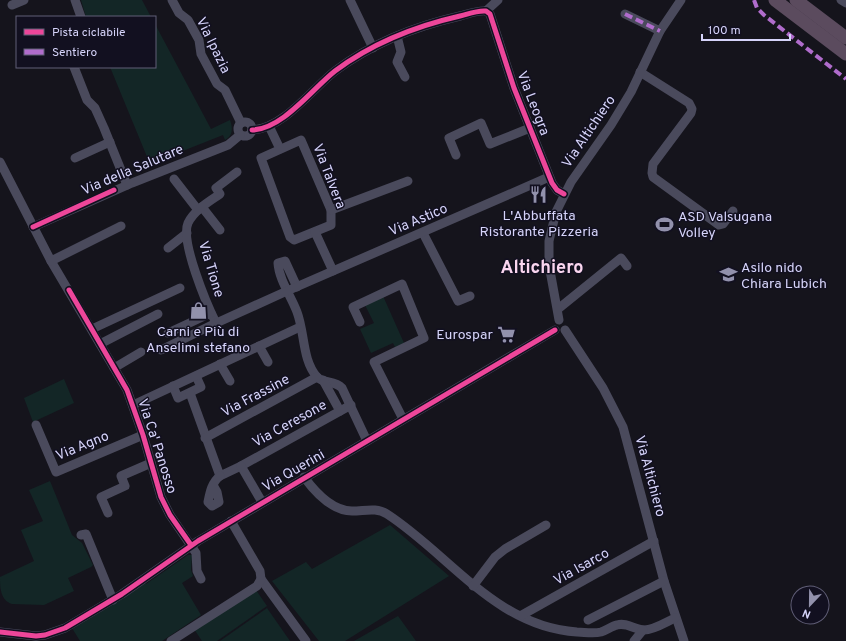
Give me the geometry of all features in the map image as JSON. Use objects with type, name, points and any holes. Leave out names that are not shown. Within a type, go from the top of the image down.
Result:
[{"type":"highway","points":[[774,0],[846,54]]},
{"type":"highway","points":[[796,0],[846,38]]},
{"type":"highway","points":[[805,23],[825,45],[846,62]]},
{"type":"street","points":[[12,5],[24,0]]},
{"type":"street","points":[[75,0],[80,16]]},
{"type":"street","name":"Via Ipazia","points":[[172,0],[179,13],[188,20],[200,40],[201,54],[217,84],[225,90],[241,123]]},
{"type":"street","points":[[350,0],[373,48]]},
{"type":"street","points":[[488,13],[498,0]]},
{"type":"street","name":"Via Altichiero","points":[[681,0],[660,31],[640,72],[611,125],[564,194],[551,226],[549,241],[549,265],[559,320],[566,323],[560,330],[572,338],[603,388],[623,427],[664,581],[675,618],[684,641]]},
{"type":"street","points":[[841,0],[846,3]]},
{"type":"street","name":"Via della Salutare","points":[[33,227],[127,185],[228,145],[240,135],[247,136],[252,130],[270,126],[285,116],[336,70],[373,48],[397,36],[438,21],[488,13]]},
{"type":"street","name":"Via Leogra","points":[[488,13],[530,128],[555,188],[564,194]]},
{"type":"street","points":[[625,14],[660,31]]},
{"type":"street","points":[[397,36],[401,52],[396,62],[405,77]]},
{"type":"street","points":[[74,68],[87,100],[97,112],[127,185]]},
{"type":"street","points":[[640,72],[689,103],[692,109],[691,113],[653,164],[652,173],[654,177],[718,225],[723,224],[733,211]]},
{"type":"street","points":[[240,135],[238,128],[241,123],[249,123],[252,130]]},
{"type":"street","points":[[456,155],[450,138],[481,123],[490,144],[530,128]]},
{"type":"street","points":[[270,126],[280,149]]},
{"type":"street","name":"Via Talvera","points":[[301,140],[331,210],[331,225],[294,240],[290,237],[261,158],[301,140]]},
{"type":"street","points":[[75,158],[110,142]]},
{"type":"street","name":"Via Ca' Panosso","points":[[0,162],[51,261],[92,329],[133,405],[152,463],[161,497],[173,519],[196,553],[197,571],[201,579]]},
{"type":"street","name":"Via Tione","points":[[216,323],[198,279],[187,233],[188,223],[200,209],[220,194],[216,188],[237,172]]},
{"type":"street","name":"Via Astico","points":[[161,350],[287,291],[423,233],[550,176]]},
{"type":"street","name":"Via Tione","points":[[174,179],[220,230]]},
{"type":"street","points":[[331,210],[408,181]]},
{"type":"street","name":"Via Talvera","points":[[290,237],[331,221]]},
{"type":"street","points":[[51,261],[121,226]]},
{"type":"street","points":[[315,232],[333,271]]},
{"type":"street","name":"Via Tione","points":[[168,248],[187,233]]},
{"type":"street","points":[[423,233],[458,301],[470,296]]},
{"type":"street","points":[[558,309],[621,258],[627,266]]},
{"type":"street","points":[[296,287],[288,264],[285,261],[278,263],[287,291],[298,313],[308,359],[340,411]]},
{"type":"street","points":[[360,322],[352,307],[402,284],[424,338],[374,362],[403,419]]},
{"type":"street","points":[[92,329],[180,288]]},
{"type":"street","name":"Via Tione","points":[[168,333],[211,313]]},
{"type":"street","points":[[100,344],[158,314]]},
{"type":"street","points":[[133,405],[300,327]]},
{"type":"street","name":"Via Querini","points":[[0,632],[40,638],[65,628],[113,600],[190,545],[403,419],[560,330]]},
{"type":"street","points":[[259,346],[268,362]]},
{"type":"street","points":[[114,368],[141,352]]},
{"type":"street","points":[[220,364],[230,381]]},
{"type":"street","points":[[173,386],[178,398],[190,393],[201,387],[196,376]]},
{"type":"street","points":[[320,379],[336,382],[342,388],[367,441]]},
{"type":"street","name":"Via Frassine","points":[[205,438],[320,379]]},
{"type":"street","points":[[190,393],[220,476]]},
{"type":"street","name":"Via Ceresone","points":[[213,485],[220,476],[241,466],[351,405]]},
{"type":"street","name":"Via Agno","points":[[36,425],[56,472],[143,434]]},
{"type":"street","points":[[108,513],[101,497],[124,486],[121,476],[152,463]]},
{"type":"street","points":[[241,466],[262,502]]},
{"type":"street","points":[[304,478],[319,494],[337,508],[346,511],[379,510],[388,514],[421,540],[473,586],[502,605],[544,626],[566,631],[600,632],[624,624],[643,630]]},
{"type":"street","points":[[231,521],[260,571],[261,579],[306,641]]},
{"type":"street","points":[[473,586],[495,557],[505,548],[546,525]]},
{"type":"street","points":[[81,536],[86,534],[113,600]]},
{"type":"street","name":"Via Isarco","points":[[522,615],[654,541]]},
{"type":"street","points":[[171,641],[257,586],[261,579]]},
{"type":"street","points":[[588,620],[664,581]]},
{"type":"street","points":[[634,641],[643,630],[675,618]]},
{"type":"green space","points":[[81,0],[142,0],[150,16],[86,16]]},
{"type":"green space","points":[[156,26],[211,129],[230,120],[232,129],[230,136],[225,140],[223,135],[150,164],[110,68],[156,68]]},
{"type":"green space","points":[[383,296],[404,343],[395,347],[393,343],[371,353],[360,329],[374,323],[365,305]]},
{"type":"green space","points":[[64,379],[74,403],[33,422],[24,398]]},
{"type":"green space","points":[[50,481],[72,535],[82,543],[93,565],[68,578],[74,591],[44,605],[12,604],[5,600],[3,596],[0,577],[34,561],[21,530],[43,521],[29,490]]},
{"type":"green space","points":[[390,525],[449,576],[345,641],[319,641],[272,581],[306,562],[312,569]]},
{"type":"green space","points":[[188,555],[192,555],[191,570],[193,576],[182,583],[201,615],[162,641],[80,641],[72,628],[144,581],[146,584]]},
{"type":"green space","points":[[256,590],[267,606],[217,641],[202,641],[194,629]]},
{"type":"green space","points":[[267,608],[290,641],[220,641]]},
{"type":"green space","points":[[398,616],[416,641],[354,641]]},
{"type":"marked path","points":[[754,0],[757,8],[764,15],[846,79]]},
{"type":"marked path","points":[[625,14],[660,31]]},
{"type":"cycle path","points":[[252,130],[264,128],[286,116],[335,71],[349,61],[379,44],[394,37],[443,20],[473,12],[486,11],[490,14],[514,88],[552,183],[557,190],[564,194]]},
{"type":"cycle path","points":[[33,227],[114,190]]},
{"type":"cycle path","points":[[69,290],[127,390],[143,435],[161,497],[170,515],[191,545]]},
{"type":"cycle path","points":[[0,632],[36,636],[45,635],[65,628],[122,594],[198,541],[555,330]]},
{"type":"place","name":"L'Abbuffata Ristorante Pizzeria","points":[[539,195]]},
{"type":"place","name":"ASD Valsugana Volley","points":[[665,224]]},
{"type":"place","name":"Asilo nido Chiara Lubich","points":[[728,275]]},
{"type":"place","name":"Carni e Più di Anselimi stefano","points":[[198,311]]},
{"type":"place","name":"Eurospar","points":[[506,334]]},
{"type":"district","name":"Altichiero","points":[[542,267]]}]
